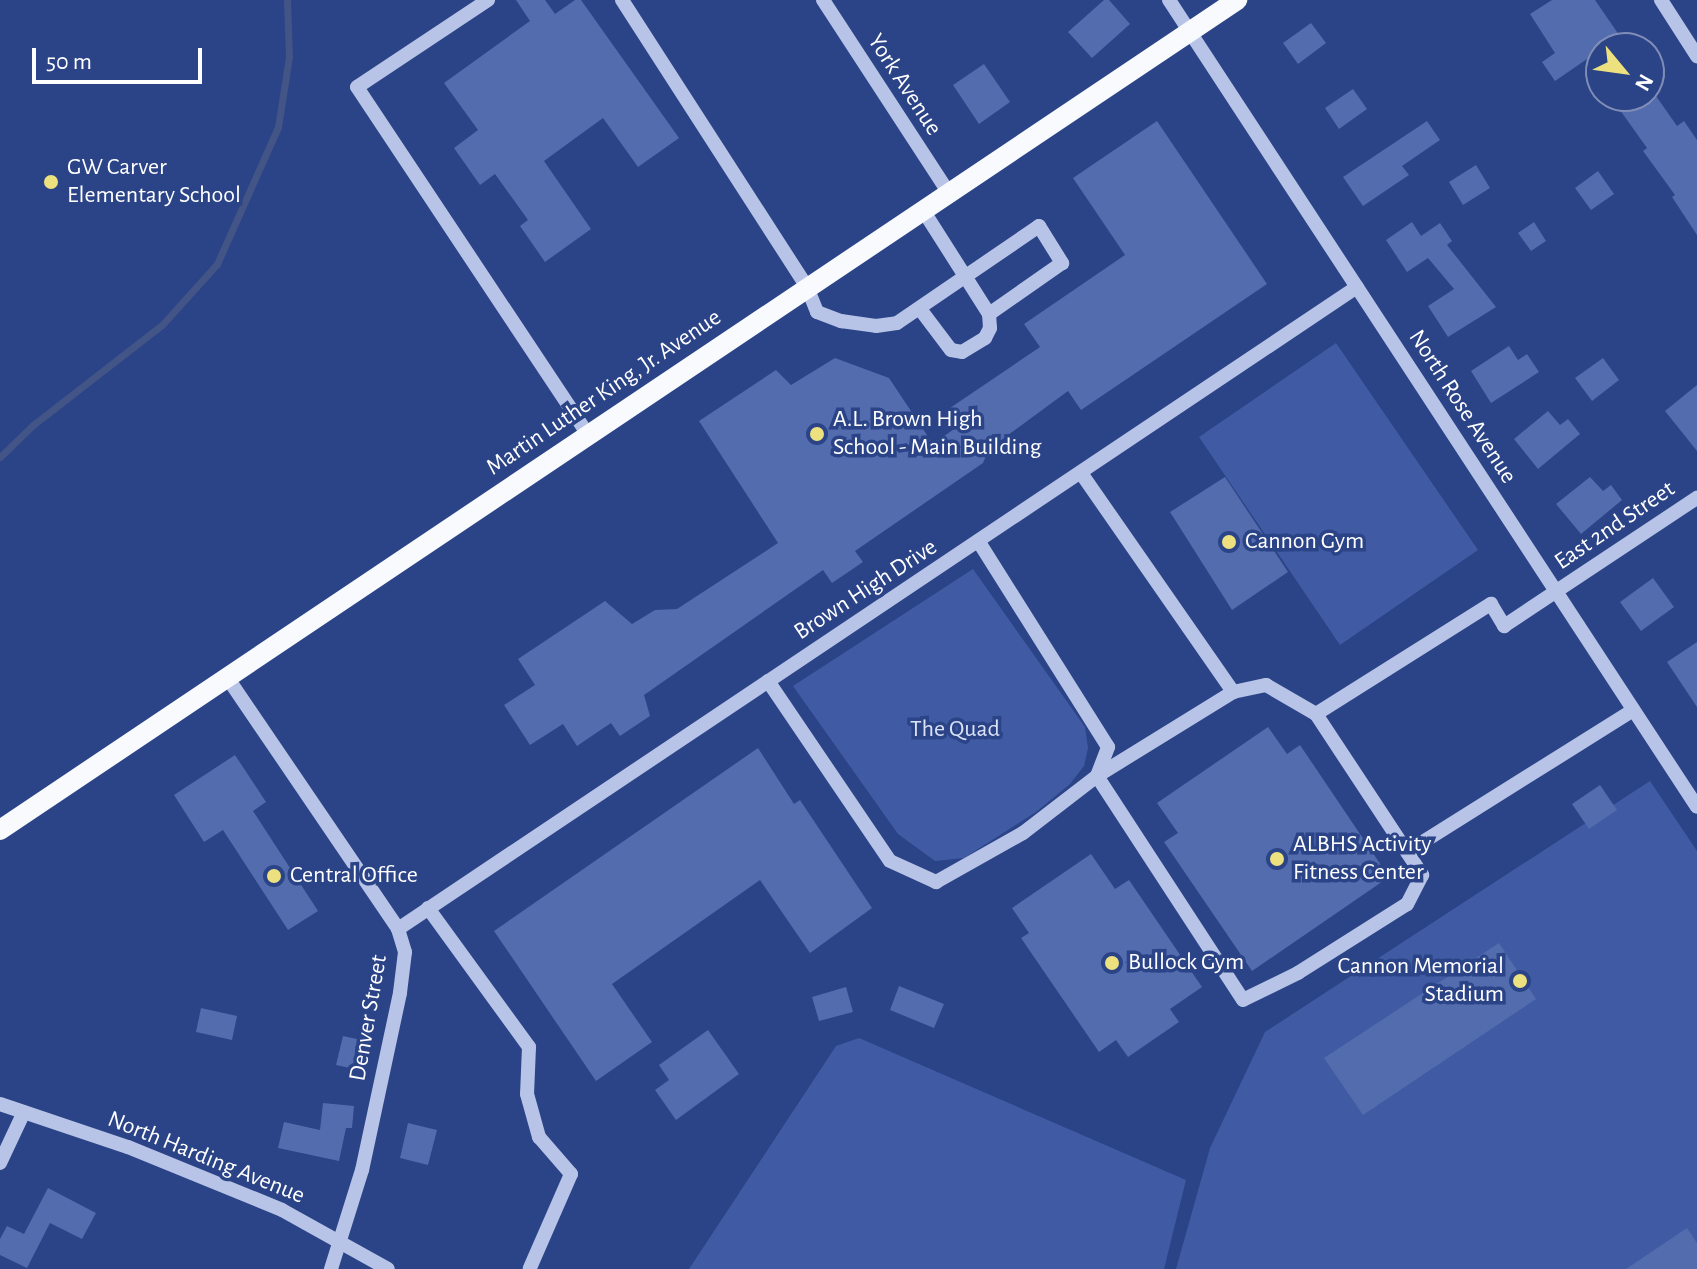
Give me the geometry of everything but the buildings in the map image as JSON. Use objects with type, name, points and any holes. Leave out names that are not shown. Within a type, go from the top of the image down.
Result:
[{"type":"main road","name":"Martin Luther King, Jr. Avenue","points":[[0,830],[1237,0]]},
{"type":"street","points":[[488,0],[357,87],[588,435]]},
{"type":"street","points":[[622,0],[807,287],[817,312],[841,321],[876,326],[897,323],[1039,226],[1062,263],[989,314]]},
{"type":"street","name":"York Avenue","points":[[823,0],[949,193]]},
{"type":"street","name":"North Rose Avenue","points":[[1169,0],[1697,807]]},
{"type":"street","points":[[1661,0],[1697,56]]},
{"type":"street","points":[[920,309],[943,343],[962,352],[985,338],[990,328],[989,314],[923,210]]},
{"type":"street","name":"Brown High Drive","points":[[398,929],[1357,287]]},
{"type":"street","points":[[1081,473],[1233,692]]},
{"type":"street","name":"East 2nd Street","points":[[1316,714],[1491,604],[1504,626],[1697,498]]},
{"type":"street","points":[[979,542],[1108,747],[1097,776]]},
{"type":"street","name":"Denver Street","points":[[227,677],[398,929],[405,952],[400,993],[362,1170],[331,1269]]},
{"type":"street","points":[[768,681],[890,861],[936,882],[1023,833],[1097,776],[1233,692],[1266,685],[1316,714],[1422,875],[1407,904],[1298,973],[1243,1000],[1097,776]]},
{"type":"street","points":[[1407,852],[1633,710]]},
{"type":"street","points":[[428,908],[529,1047],[527,1094],[539,1137],[571,1174],[530,1268]]},
{"type":"street","name":"North Harding Avenue","points":[[0,1104],[128,1147],[282,1210],[341,1240],[388,1269]]},
{"type":"street","points":[[0,1163],[24,1112]]},
{"type":"green space","points":[[1336,343],[1478,550],[1340,645],[1199,437]]},
{"type":"green space","name":"The Quad","points":[[973,569],[1085,727],[1088,748],[1084,766],[1070,784],[1036,812],[964,858],[935,861],[898,834],[793,686]]},
{"type":"green space","name":"Cannon Memorial Stadium","points":[[1650,781],[1697,851],[1697,1269],[1176,1269],[1210,1148],[1265,1032]]},
{"type":"green space","points":[[859,1038],[1186,1180],[1164,1269],[689,1269],[836,1046]]},
{"type":"waterway","points":[[0,457],[33,425],[162,325],[217,264],[278,127],[289,57],[287,0]]},
{"type":"place","name":"GW Carver Elementary School","points":[[51,182]]},
{"type":"place","name":"A.L. Brown High School - Main Building","points":[[817,434]]},
{"type":"place","name":"Cannon Gym","points":[[1229,542]]},
{"type":"place","name":"ALBHS Activity Fitness Center","points":[[1277,859]]},
{"type":"place","name":"Central Office","points":[[274,876]]},
{"type":"place","name":"Bullock Gym","points":[[1112,963]]},
{"type":"place","name":"Cannon Memorial Stadium","points":[[1520,981]]}]
